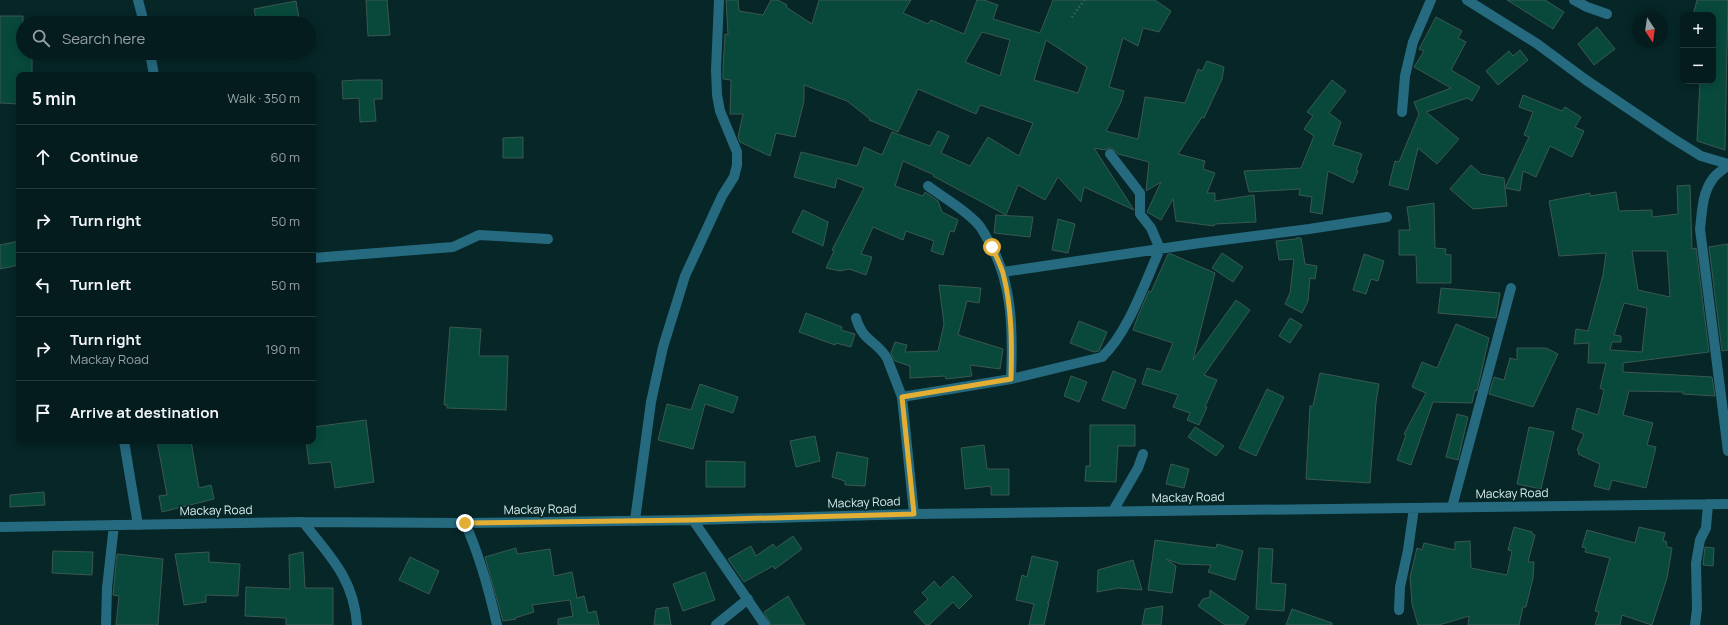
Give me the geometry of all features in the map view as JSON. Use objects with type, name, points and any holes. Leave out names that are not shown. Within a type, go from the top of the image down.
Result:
[{"type":"street","points":[[138,0],[142,16]]},
{"type":"street","points":[[635,520],[651,402],[663,347],[685,276],[722,196],[734,177],[737,165],[737,152],[720,111],[717,94],[716,70],[720,0]]},
{"type":"street","points":[[1402,112],[1405,76],[1413,42],[1430,0]]},
{"type":"street","points":[[1467,0],[1536,43],[1586,80],[1672,138],[1701,156],[1728,165]]},
{"type":"street","points":[[1574,0],[1587,7],[1607,14]]},
{"type":"street","points":[[151,60],[153,72]]},
{"type":"street","points":[[902,397],[1011,379],[1102,357],[1113,347],[1160,249],[1151,228],[1140,214],[1140,194],[1110,154]]},
{"type":"street","points":[[1728,165],[1712,179],[1707,188],[1703,201],[1700,229],[1728,451]]},
{"type":"street","points":[[928,186],[961,208],[978,224],[992,247],[1003,272],[1011,314],[1011,379]]},
{"type":"street","points":[[1003,272],[1160,249],[1271,235],[1387,217]]},
{"type":"street","points":[[316,258],[453,247],[479,235],[548,239]]},
{"type":"street","points":[[1452,507],[1512,288]]},
{"type":"street","points":[[856,318],[861,332],[884,353],[887,358],[902,397],[914,514]]},
{"type":"street","points":[[124,444],[138,525]]},
{"type":"street","points":[[1114,511],[1138,468],[1143,454]]},
{"type":"street","points":[[1695,625],[1697,609],[1696,563],[1700,540],[1706,528],[1708,504]]},
{"type":"street","name":"Mackay Road","points":[[0,526],[303,522],[465,523],[693,520],[914,514],[1728,504]]},
{"type":"street","points":[[1399,610],[1400,587],[1408,550],[1414,508]]},
{"type":"street","points":[[693,520],[765,625]]},
{"type":"street","points":[[303,522],[343,574],[352,596],[357,625]]},
{"type":"street","points":[[465,523],[474,543],[483,571],[497,625]]},
{"type":"street","points":[[106,625],[107,588],[114,525]]},
{"type":"street","points":[[716,625],[748,599]]},
{"type":"path","points":[[1072,17],[1084,0]]},
{"type":"building","points":[[366,0],[387,0],[390,35],[368,36]]},
{"type":"building","points":[[726,0],[738,0],[739,11],[763,15],[771,0],[778,0],[812,24],[819,0],[911,0],[903,13],[928,24],[931,20],[964,34],[977,0],[984,0],[998,5],[993,19],[1040,33],[1053,0],[1155,0],[1171,11],[1159,32],[1143,28],[1138,46],[1123,38],[1109,87],[1124,91],[1121,102],[1106,131],[1138,139],[1145,97],[1185,103],[1198,69],[1202,71],[1207,61],[1224,67],[1222,79],[1204,118],[1202,117],[1178,154],[1205,161],[1203,169],[1215,173],[1207,193],[1215,193],[1215,201],[1254,195],[1256,222],[1215,224],[1214,226],[1176,221],[1173,199],[1161,220],[1147,212],[1161,182],[1146,191],[1149,162],[1118,154],[1112,148],[1105,150],[1094,148],[1134,210],[1084,187],[1081,202],[1058,177],[1045,200],[1018,185],[1006,215],[933,176],[934,175],[903,161],[895,186],[923,196],[925,192],[938,201],[942,212],[958,220],[954,232],[950,231],[943,255],[931,251],[934,241],[906,231],[903,240],[873,227],[861,254],[872,257],[866,275],[849,269],[840,271],[826,268],[834,251],[832,250],[864,188],[837,178],[835,188],[794,177],[801,152],[857,166],[864,147],[882,155],[892,132],[930,146],[938,131],[949,136],[941,153],[970,166],[988,137],[1019,156],[1033,123],[980,105],[976,114],[918,89],[898,132],[869,120],[870,119],[847,101],[804,85],[804,101],[795,137],[776,133],[770,156],[740,142],[738,137],[743,114],[730,114],[731,80],[723,79],[725,34],[728,35]],"holes":[[[982,32],[1010,40],[1000,76],[965,62]],[[1046,40],[1087,67],[1078,93],[1034,80]]]},
{"type":"building","points":[[1507,0],[1545,0],[1564,12],[1553,29]]},
{"type":"building","points":[[1697,0],[1728,0],[1725,150],[1697,141],[1700,84],[1716,84],[1716,12],[1694,12]]},
{"type":"building","points":[[296,1],[299,16],[256,16],[254,9]]},
{"type":"building","points":[[0,16],[16,16],[16,60],[32,60],[32,72],[16,72],[16,104],[0,103]]},
{"type":"building","points":[[1436,17],[1462,31],[1458,38],[1466,42],[1451,70],[1480,87],[1472,101],[1467,98],[1426,112],[1459,139],[1437,164],[1418,148],[1408,190],[1389,185],[1395,161],[1399,162],[1419,114],[1414,102],[1451,88],[1414,67],[1424,51],[1419,49]]},
{"type":"building","points":[[1597,27],[1615,49],[1594,65],[1578,44]]},
{"type":"building","points":[[1520,50],[1528,60],[1498,85],[1486,71],[1509,51],[1513,56]]},
{"type":"building","points":[[382,80],[382,99],[374,99],[376,121],[360,122],[359,98],[343,99],[342,81]]},
{"type":"building","points":[[1332,80],[1346,91],[1329,113],[1341,122],[1333,145],[1362,154],[1356,171],[1358,171],[1353,183],[1328,171],[1322,214],[1310,212],[1312,197],[1299,195],[1300,189],[1249,192],[1244,171],[1301,168],[1314,136],[1304,129],[1313,116],[1307,112]]},
{"type":"building","points":[[1523,95],[1562,111],[1565,107],[1581,117],[1575,127],[1584,131],[1572,157],[1550,146],[1536,177],[1523,171],[1520,191],[1505,188],[1529,137],[1524,135],[1533,112],[1519,107]]},
{"type":"building","points":[[523,137],[523,158],[503,158],[503,138]]},
{"type":"building","points":[[1471,165],[1481,174],[1504,178],[1507,206],[1473,209],[1450,189]]},
{"type":"building","points":[[1690,185],[1692,249],[1696,248],[1709,352],[1623,363],[1623,372],[1712,377],[1715,396],[1683,394],[1683,392],[1629,391],[1623,415],[1653,423],[1647,445],[1656,447],[1646,488],[1612,480],[1609,490],[1594,486],[1600,464],[1578,454],[1579,452],[1577,450],[1584,434],[1572,429],[1577,408],[1598,415],[1604,390],[1600,388],[1606,363],[1588,363],[1589,343],[1574,344],[1576,329],[1588,331],[1603,275],[1606,253],[1559,256],[1549,201],[1590,193],[1590,196],[1616,192],[1619,211],[1652,210],[1652,217],[1678,214],[1677,186]],"holes":[[[1632,251],[1667,251],[1670,297],[1638,290]],[[1624,303],[1647,308],[1642,352],[1610,350],[1612,342],[1621,342],[1621,336],[1614,335]]]},
{"type":"building","points":[[1434,203],[1435,248],[1446,249],[1445,254],[1451,255],[1451,283],[1417,283],[1416,255],[1399,255],[1399,230],[1410,230],[1407,207]]},
{"type":"building","points":[[803,210],[828,222],[823,246],[792,232]]},
{"type":"building","points":[[996,215],[1033,217],[1030,237],[994,233]]},
{"type":"building","points":[[1058,219],[1075,224],[1068,253],[1052,250]]},
{"type":"building","points":[[1301,238],[1305,264],[1317,266],[1315,279],[1310,278],[1308,301],[1302,313],[1285,304],[1290,293],[1294,259],[1279,260],[1276,241]]},
{"type":"building","points":[[16,242],[16,266],[0,269],[0,245]]},
{"type":"building","points":[[1728,244],[1728,350],[1722,351],[1709,247]]},
{"type":"building","points":[[1222,253],[1243,267],[1233,282],[1212,268]]},
{"type":"building","points":[[1168,254],[1215,273],[1193,360],[1236,300],[1250,310],[1204,375],[1217,380],[1199,425],[1187,420],[1190,413],[1173,407],[1178,395],[1142,384],[1147,368],[1161,372],[1173,343],[1133,330],[1149,291],[1151,292]]},
{"type":"building","points":[[1364,254],[1384,261],[1378,281],[1371,279],[1366,294],[1353,290]]},
{"type":"building","points":[[939,285],[981,288],[979,303],[967,301],[958,335],[1003,349],[1000,369],[970,365],[972,376],[946,379],[945,376],[910,378],[910,366],[895,361],[891,353],[895,342],[907,345],[905,352],[938,351],[944,324]]},
{"type":"building","points":[[1441,288],[1500,293],[1496,318],[1438,313]]},
{"type":"building","points":[[806,313],[842,327],[841,330],[855,334],[851,347],[836,343],[835,345],[799,332]]},
{"type":"building","points":[[1290,318],[1302,325],[1290,343],[1279,336]]},
{"type":"building","points":[[1079,321],[1107,332],[1099,351],[1094,352],[1070,343]]},
{"type":"building","points":[[1456,324],[1489,338],[1477,391],[1475,390],[1472,403],[1433,402],[1411,465],[1397,460],[1406,435],[1404,434],[1426,393],[1412,387],[1422,362],[1437,368]]},
{"type":"building","points":[[450,327],[481,329],[479,356],[508,356],[506,410],[447,408],[447,405],[444,405]]},
{"type":"building","points":[[1517,348],[1546,348],[1558,354],[1533,407],[1489,394],[1494,377],[1504,380],[1510,358],[1517,360]]},
{"type":"building","points":[[1113,371],[1136,380],[1125,409],[1102,400]]},
{"type":"building","points":[[1320,373],[1379,384],[1376,402],[1370,483],[1306,479],[1310,406],[1313,406]]},
{"type":"building","points":[[1071,376],[1087,382],[1079,402],[1064,396]]},
{"type":"building","points":[[700,384],[738,397],[733,413],[705,404],[693,449],[658,440],[667,404],[691,410]]},
{"type":"building","points":[[1267,389],[1284,397],[1256,456],[1239,448]]},
{"type":"building","points":[[1457,414],[1468,417],[1458,460],[1446,457]]},
{"type":"building","points":[[366,420],[374,482],[335,488],[331,462],[309,464],[306,444],[316,444],[316,427]]},
{"type":"building","points":[[1090,425],[1135,425],[1135,446],[1118,446],[1116,482],[1085,481],[1086,466],[1090,466]]},
{"type":"building","points":[[1195,427],[1224,446],[1216,456],[1188,437]]},
{"type":"building","points":[[1529,427],[1554,432],[1541,489],[1517,484]]},
{"type":"building","points":[[815,436],[820,461],[796,467],[790,441]]},
{"type":"building","points":[[158,444],[192,444],[199,488],[211,485],[214,499],[162,512],[159,496],[167,495]]},
{"type":"building","points":[[984,445],[987,469],[1009,469],[1009,495],[991,495],[991,486],[965,489],[961,448]]},
{"type":"building","points":[[837,452],[868,458],[865,486],[845,485],[845,481],[832,477]]},
{"type":"building","points":[[706,461],[745,462],[745,487],[706,487]]},
{"type":"building","points":[[1171,464],[1189,469],[1184,488],[1166,484]]},
{"type":"building","points":[[44,492],[45,505],[10,507],[10,495]]},
{"type":"building","points":[[1514,527],[1532,532],[1532,534],[1535,535],[1528,562],[1534,562],[1533,578],[1526,607],[1523,607],[1519,625],[1468,625],[1469,616],[1439,625],[1418,625],[1412,604],[1410,577],[1417,548],[1422,550],[1424,543],[1455,550],[1455,542],[1470,541],[1471,568],[1507,575],[1512,551],[1508,550]]},
{"type":"building","points":[[1639,527],[1665,533],[1663,541],[1666,541],[1667,547],[1672,548],[1667,578],[1652,625],[1622,615],[1620,625],[1595,625],[1599,612],[1595,611],[1610,558],[1585,552],[1586,548],[1582,547],[1587,530],[1635,543]]},
{"type":"building","points":[[793,536],[802,549],[775,569],[773,566],[744,582],[728,559],[751,546],[756,556],[773,544],[776,548]]},
{"type":"building","points":[[1155,540],[1216,548],[1217,544],[1243,551],[1235,580],[1208,572],[1211,565],[1180,564],[1166,559],[1176,566],[1172,593],[1148,590]]},
{"type":"building","points":[[1705,547],[1714,548],[1713,566],[1703,565]]},
{"type":"building","points":[[516,548],[517,554],[550,549],[554,576],[572,572],[577,598],[584,596],[588,613],[596,611],[599,625],[558,625],[558,619],[573,616],[570,600],[532,605],[534,612],[515,618],[516,619],[503,621],[485,557]]},
{"type":"building","points":[[1259,548],[1273,549],[1271,583],[1286,584],[1284,611],[1256,609]]},
{"type":"building","points":[[53,551],[93,552],[92,575],[52,573]]},
{"type":"building","points":[[209,552],[209,562],[240,564],[238,596],[206,595],[206,602],[184,605],[175,554]]},
{"type":"building","points":[[303,552],[305,588],[333,588],[333,625],[286,625],[286,618],[245,616],[246,587],[290,589],[289,555]]},
{"type":"building","points":[[117,554],[163,559],[158,625],[116,625],[119,596],[113,595]]},
{"type":"building","points":[[1032,556],[1058,562],[1049,602],[1047,602],[1049,603],[1044,625],[1029,625],[1034,604],[1016,600],[1022,575],[1027,577]]},
{"type":"building","points":[[410,557],[439,571],[429,594],[399,580]]},
{"type":"building","points":[[1133,560],[1142,590],[1118,588],[1097,592],[1098,570]]},
{"type":"building","points":[[705,572],[715,600],[683,611],[673,584]]},
{"type":"building","points":[[953,576],[972,596],[959,609],[953,602],[929,625],[926,625],[914,612],[928,599],[922,593],[934,581],[940,588]]},
{"type":"building","points":[[1210,590],[1249,617],[1244,625],[1225,625],[1198,606],[1203,599],[1210,597]]},
{"type":"building","points":[[788,596],[805,625],[771,625],[764,612]]},
{"type":"building","points":[[1163,606],[1161,625],[1142,625],[1145,609]]},
{"type":"building","points":[[668,607],[671,625],[654,625],[656,609]]},
{"type":"building","points":[[1292,609],[1332,623],[1332,625],[1286,625]]},
{"type":"route","points":[[465,523],[693,520],[914,514],[902,397],[1011,379],[1011,314],[1003,272],[992,247]]}]
